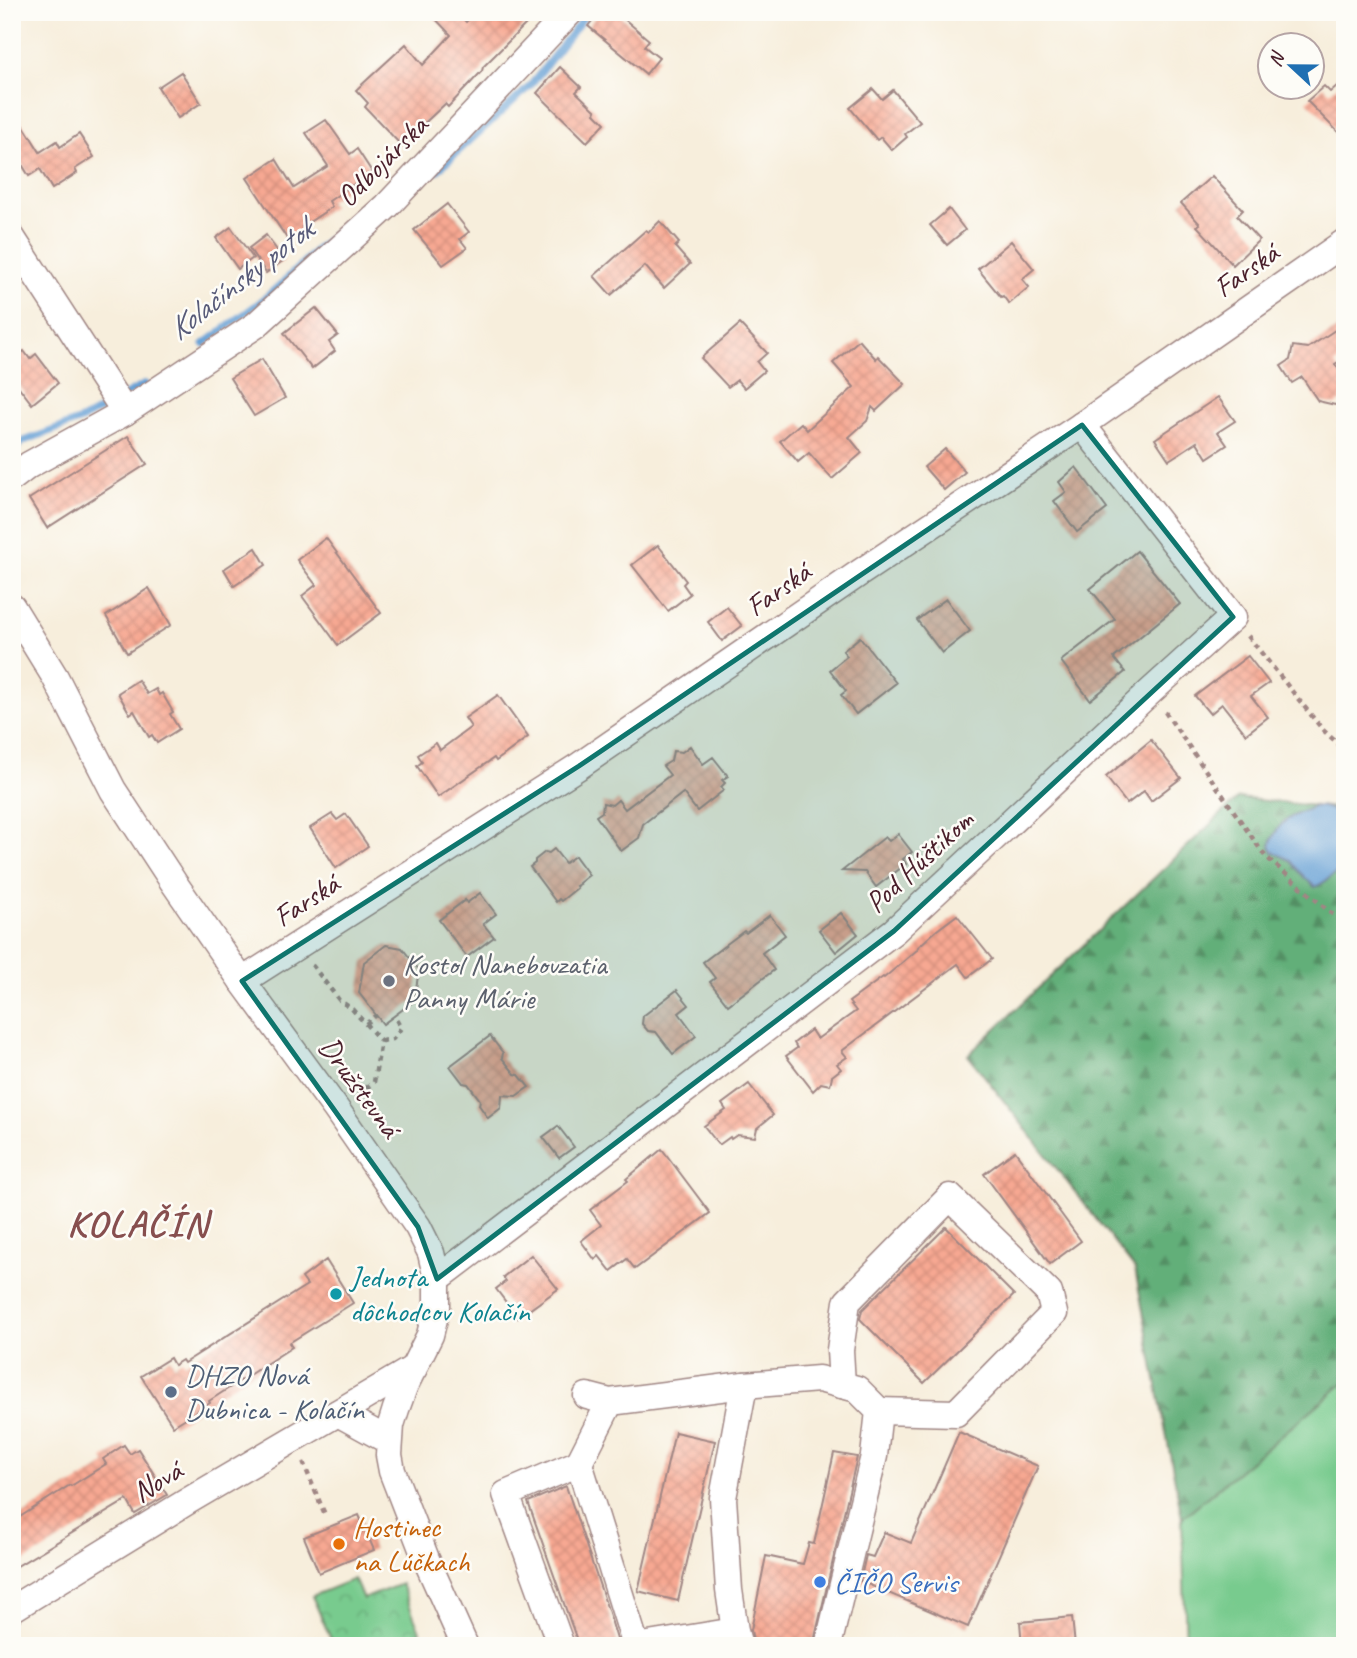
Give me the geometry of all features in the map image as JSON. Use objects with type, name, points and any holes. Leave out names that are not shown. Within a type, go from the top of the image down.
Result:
[{"type":"street","name":"Odbojárska","points":[[12,478],[29,465],[125,412],[256,325],[387,206],[570,12]]},
{"type":"street","points":[[12,238],[125,412]]},
{"type":"street","name":"Farská","points":[[242,981],[579,766],[858,574],[1082,425],[1345,242]]},
{"type":"street","points":[[1082,425],[1233,617]]},
{"type":"street","name":"Družstevná","points":[[12,607],[55,677],[113,790],[242,981],[418,1227],[430,1253],[437,1279],[437,1307],[430,1335],[396,1409],[391,1425],[389,1455],[392,1471],[426,1559],[465,1646]]},
{"type":"street","name":"Pod Húštikom","points":[[437,1279],[894,931],[1150,691],[1233,617]]},
{"type":"street","points":[[636,1646],[579,1463],[598,1399],[820,1379],[842,1385],[857,1389],[879,1411],[956,1413],[1054,1313],[1049,1293],[950,1197],[847,1302],[840,1350],[842,1385]]},
{"type":"street","name":"Nová","points":[[12,1609],[177,1507],[414,1368]]},
{"type":"street","points":[[642,1646],[737,1638],[729,1590],[723,1498],[744,1385]]},
{"type":"street","points":[[828,1646],[874,1456],[879,1411]]},
{"type":"street","points":[[338,1413],[389,1441]]},
{"type":"street","points":[[561,1646],[506,1494],[579,1463]]},
{"type":"path","points":[[1233,617],[1323,730],[1345,750]]},
{"type":"path","points":[[1150,691],[1265,856],[1345,925]]},
{"type":"path","points":[[296,945],[339,1000],[352,1009],[381,1041]]},
{"type":"path","points":[[366,1024],[376,1015]]},
{"type":"path","points":[[381,1041],[393,1039],[401,1028],[394,1016]]},
{"type":"path","points":[[353,1097],[374,1082],[381,1041]]},
{"type":"path","points":[[293,1438],[326,1517]]},
{"type":"highlighted area","points":[[1082,425],[1233,617],[894,931],[437,1279],[418,1227],[242,981],[579,766]]},
{"type":"green space","points":[[1238,798],[1345,809],[1345,1382],[1182,1518],[1135,1269],[968,1055]]},
{"type":"green space","points":[[1345,1382],[1345,1646],[1186,1646],[1182,1518]]},
{"type":"green space","points":[[354,1579],[363,1599],[401,1584],[421,1634],[378,1646],[334,1646],[312,1596]]},
{"type":"water","points":[[1315,806],[1332,811],[1345,823],[1345,866],[1315,887],[1290,860],[1273,852],[1270,846],[1281,824]]},
{"type":"building","points":[[429,12],[457,12],[466,22],[475,12],[516,12],[528,22],[448,107],[445,104],[401,145],[365,107],[368,103],[356,90],[406,44],[423,65],[451,35]]},
{"type":"building","points":[[599,12],[616,12],[649,40],[644,46],[659,58],[646,74],[588,26]]},
{"type":"building","points":[[560,67],[581,87],[576,92],[605,123],[587,142],[537,93]]},
{"type":"building","points":[[181,72],[201,103],[178,118],[158,87]]},
{"type":"building","points":[[1345,79],[1345,139],[1308,102],[1326,102],[1326,88],[1330,92]]},
{"type":"building","points":[[873,89],[882,99],[893,90],[920,122],[905,134],[907,137],[892,150],[881,137],[877,140],[850,108]]},
{"type":"building","points":[[12,107],[40,152],[57,141],[60,147],[79,134],[94,157],[75,169],[77,173],[52,189],[40,169],[29,176],[12,148]]},
{"type":"building","points":[[326,120],[350,154],[357,149],[372,172],[329,201],[332,207],[288,240],[247,178],[276,159],[294,188],[328,166],[306,133]]},
{"type":"building","points":[[1212,176],[1243,210],[1237,216],[1259,240],[1233,265],[1197,226],[1200,224],[1181,203]]},
{"type":"building","points":[[447,204],[469,232],[460,239],[467,248],[443,265],[414,230]]},
{"type":"building","points":[[949,209],[965,230],[947,245],[930,225]]},
{"type":"building","points":[[660,221],[679,243],[675,247],[690,264],[664,288],[645,266],[611,295],[594,276]]},
{"type":"building","points":[[231,227],[253,258],[238,269],[216,238]]},
{"type":"building","points":[[266,235],[284,260],[266,273],[249,248]]},
{"type":"building","points":[[1011,241],[1034,269],[1022,279],[1029,287],[1009,304],[978,269]]},
{"type":"building","points":[[316,308],[338,335],[329,342],[335,351],[312,369],[284,333]]},
{"type":"building","points":[[740,324],[767,353],[757,362],[764,371],[744,388],[737,380],[728,387],[701,358]]},
{"type":"building","points":[[1338,328],[1345,338],[1345,358],[1335,364],[1345,378],[1345,383],[1341,401],[1335,405],[1318,401],[1302,377],[1292,383],[1281,366],[1290,360],[1293,346],[1308,348]]},
{"type":"building","points":[[859,340],[905,384],[876,411],[872,407],[867,421],[849,437],[862,453],[832,479],[809,453],[798,462],[780,441],[801,423],[807,430],[854,387],[833,363]]},
{"type":"building","points":[[24,351],[30,359],[36,354],[58,383],[32,404],[12,378],[12,361]]},
{"type":"building","points":[[262,359],[285,398],[254,416],[230,378]]},
{"type":"building","points":[[1218,397],[1235,421],[1218,432],[1227,445],[1207,458],[1197,442],[1169,460],[1155,439]]},
{"type":"building","points":[[128,436],[147,464],[47,528],[29,499]]},
{"type":"building","points":[[945,449],[965,472],[944,490],[924,467]]},
{"type":"building","points":[[1076,467],[1107,509],[1077,532],[1054,501],[1066,492],[1059,482]]},
{"type":"building","points":[[326,538],[381,613],[338,645],[302,596],[316,585],[297,560]]},
{"type":"building","points":[[658,545],[686,581],[683,584],[690,594],[668,611],[632,565]]},
{"type":"building","points":[[256,548],[266,565],[234,586],[224,569]]},
{"type":"building","points":[[1137,551],[1180,604],[1114,658],[1125,672],[1090,700],[1061,661],[1115,619],[1090,589]]},
{"type":"building","points":[[149,588],[171,625],[127,653],[106,616]]},
{"type":"building","points":[[946,599],[970,631],[942,653],[917,620]]},
{"type":"building","points":[[727,607],[742,626],[722,641],[708,622]]},
{"type":"building","points":[[860,637],[896,683],[856,714],[841,695],[846,691],[830,670],[847,656],[843,651]]},
{"type":"building","points":[[1248,656],[1269,683],[1251,696],[1268,717],[1246,734],[1222,704],[1210,714],[1195,696]]},
{"type":"building","points":[[138,680],[147,694],[156,689],[159,695],[162,693],[179,729],[157,743],[152,735],[149,737],[134,711],[130,714],[118,693]]},
{"type":"building","points":[[498,695],[528,737],[496,761],[494,758],[438,797],[417,766],[422,762],[418,755],[436,743],[440,750],[471,727],[465,718]]},
{"type":"building","points":[[1151,740],[1181,778],[1151,801],[1144,791],[1127,804],[1106,777]]},
{"type":"building","points":[[690,746],[703,764],[713,757],[728,776],[722,780],[725,783],[721,787],[724,790],[697,811],[683,793],[643,824],[639,838],[621,851],[596,816],[602,812],[603,803],[612,805],[618,800],[625,809],[670,775],[663,766],[671,761],[673,751],[682,752]]},
{"type":"building","points":[[332,814],[337,820],[346,814],[368,846],[336,868],[310,828]]},
{"type":"building","points":[[898,834],[912,852],[903,859],[906,864],[876,887],[865,872],[842,871],[885,837],[889,841]]},
{"type":"building","points":[[554,849],[565,863],[575,856],[589,875],[577,888],[556,902],[530,867],[545,852],[549,853]]},
{"type":"building","points":[[480,893],[496,914],[483,924],[494,937],[467,957],[439,920],[465,900],[467,903]]},
{"type":"building","points":[[841,913],[858,934],[836,952],[819,930]]},
{"type":"building","points":[[770,915],[785,935],[762,953],[774,970],[728,1005],[710,982],[715,978],[703,962]]},
{"type":"building","points":[[957,915],[992,959],[968,977],[958,964],[842,1051],[847,1057],[837,1064],[841,1069],[832,1076],[830,1085],[821,1083],[813,1091],[786,1056],[797,1048],[794,1043],[811,1030],[817,1039],[856,1011],[849,1002],[884,978]]},
{"type":"building","name":"Kostol Nanebovzatia Panny Márie","points":[[386,945],[402,948],[419,970],[414,1001],[383,1024],[359,993],[364,962]]},
{"type":"building","points":[[677,990],[689,1005],[679,1013],[696,1036],[673,1054],[656,1032],[648,1031],[642,1024],[643,1016]]},
{"type":"building","points":[[490,1036],[503,1053],[502,1058],[529,1087],[516,1096],[502,1095],[501,1108],[488,1118],[479,1105],[480,1100],[450,1066]]},
{"type":"building","points":[[749,1084],[773,1115],[757,1128],[755,1137],[737,1135],[719,1145],[704,1126],[726,1110],[722,1104]]},
{"type":"building","points":[[558,1126],[574,1147],[559,1158],[543,1137]]},
{"type":"building","points":[[662,1149],[710,1213],[635,1269],[627,1259],[611,1271],[599,1256],[595,1260],[581,1241],[601,1225],[590,1210],[628,1181],[626,1179]]},
{"type":"building","points":[[1015,1151],[1081,1241],[1050,1264],[984,1174]]},
{"type":"building","points":[[946,1227],[1014,1295],[924,1383],[860,1319],[862,1310]]},
{"type":"building","points":[[531,1255],[558,1289],[518,1318],[496,1289],[506,1281],[503,1277]]},
{"type":"building","points":[[326,1260],[353,1303],[289,1343],[292,1347],[173,1426],[141,1376],[170,1358],[174,1365],[182,1360],[184,1363],[307,1285],[302,1278]]},
{"type":"building","points":[[675,1432],[715,1441],[678,1601],[638,1591]]},
{"type":"building","points":[[959,1432],[1038,1466],[968,1627],[860,1581],[866,1555],[873,1557],[884,1532],[911,1543]]},
{"type":"building","points":[[124,1445],[130,1454],[138,1449],[167,1495],[135,1514],[127,1500],[12,1569],[12,1522],[106,1464],[103,1459]]},
{"type":"building","points":[[834,1453],[857,1457],[813,1646],[754,1646],[751,1630],[766,1556],[803,1564],[809,1543],[814,1544]]},
{"type":"building","points":[[566,1486],[619,1646],[579,1646],[528,1502]]},
{"type":"building","name":"Hostinec na Lúčkach","points":[[359,1515],[374,1550],[319,1573],[304,1537]]},
{"type":"building","points":[[1072,1617],[1075,1646],[1022,1646],[1020,1622]]},
{"type":"waterway","name":"Kolačínsky potok","points":[[437,171],[530,86],[588,12]]},
{"type":"waterway","name":"Kolačínsky potok","points":[[204,344],[260,302],[358,215]]},
{"type":"waterway","name":"Kolačínsky potok","points":[[123,396],[145,384]]},
{"type":"waterway","name":"Kolačínsky potok","points":[[12,451],[24,441],[81,420],[107,406]]},
{"type":"place","name":"Kostol Nanebovzatia Panny Márie","points":[[389,981]]},
{"type":"place","name":"Jednota dôchodcov Kolačín","points":[[336,1294]]},
{"type":"place","name":"DHZO Nová Dubnica - Kolačín","points":[[171,1392]]},
{"type":"place","name":"Hostinec na Lúčkach","points":[[339,1544]]},
{"type":"place","name":"ČIČO Servis","points":[[820,1582]]},
{"type":"district","name":"KOLAČÍN","points":[[138,1223]]}]
